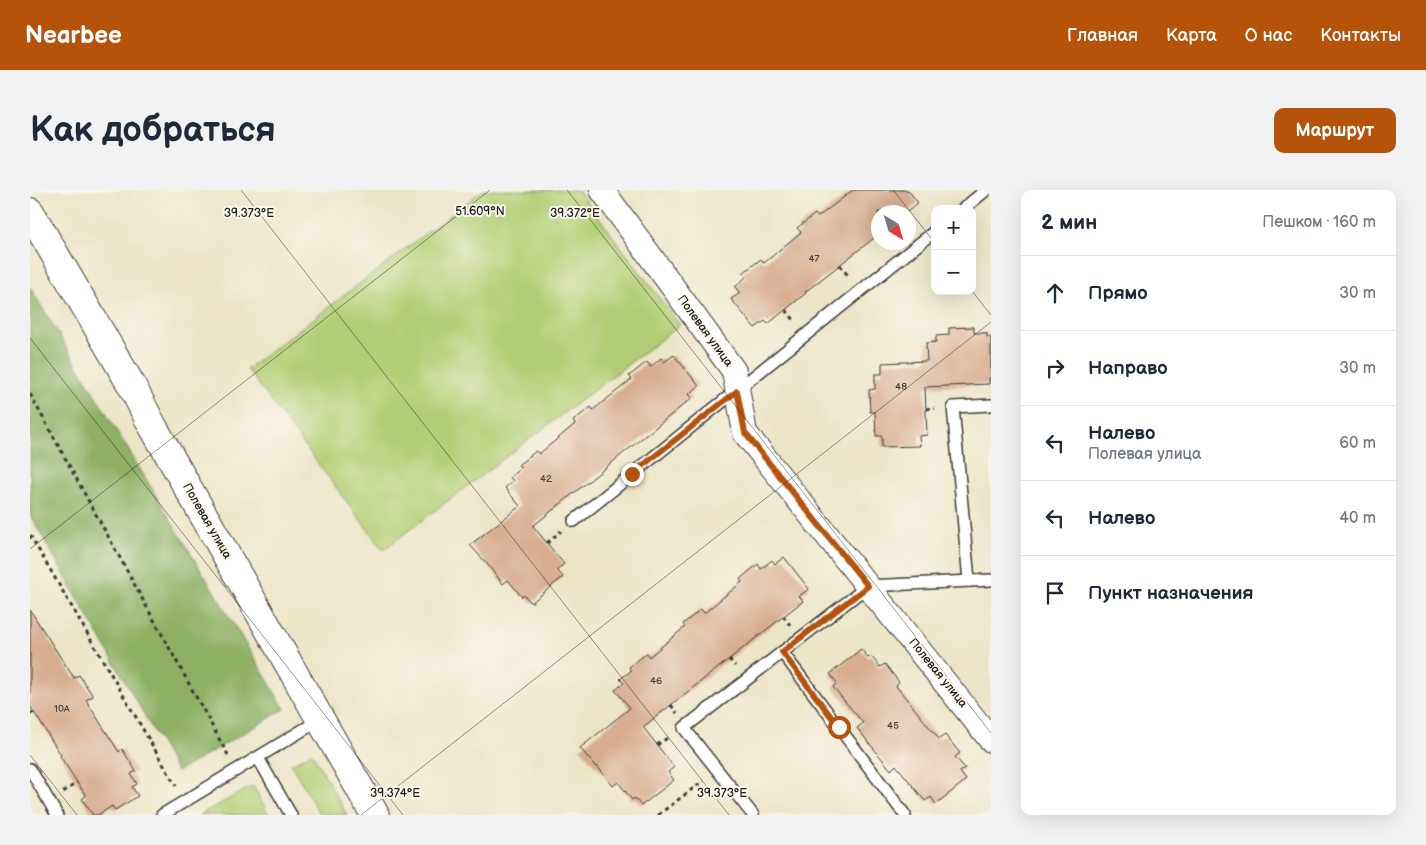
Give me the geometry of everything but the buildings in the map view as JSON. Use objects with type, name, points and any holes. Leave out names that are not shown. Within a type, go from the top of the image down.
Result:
[{"type":"main road","name":"Полевая улица","points":[[33,224],[117,361],[375,815]]},
{"type":"street","name":"Полевая улица","points":[[602,190],[734,371],[745,433],[991,740]]},
{"type":"lane","points":[[968,205],[986,190]]},
{"type":"lane","points":[[574,520],[931,234]]},
{"type":"lane","points":[[968,581],[953,407],[991,405]]},
{"type":"lane","points":[[752,815],[684,728],[868,586],[991,580]]},
{"type":"lane","points":[[782,652],[905,815]]},
{"type":"lane","points":[[162,815],[321,720]]},
{"type":"lane","points":[[258,758],[291,815]]},
{"type":"lane","points":[[30,769],[57,815]]},
{"type":"path","points":[[30,394],[237,770]]},
{"type":"path","points":[[30,535],[185,801]]},
{"type":"path","points":[[658,815],[717,770]]},
{"type":"green space","points":[[483,190],[578,190],[680,325],[383,550],[247,369]]},
{"type":"green space","points":[[30,287],[285,709],[177,772],[30,515]]},
{"type":"green space","points":[[312,753],[347,815],[320,815],[291,764]]},
{"type":"green space","points":[[253,786],[269,815],[199,815]]},
{"type":"route","points":[[632,474],[737,391],[745,433],[868,586],[782,652],[839,727]]}]
